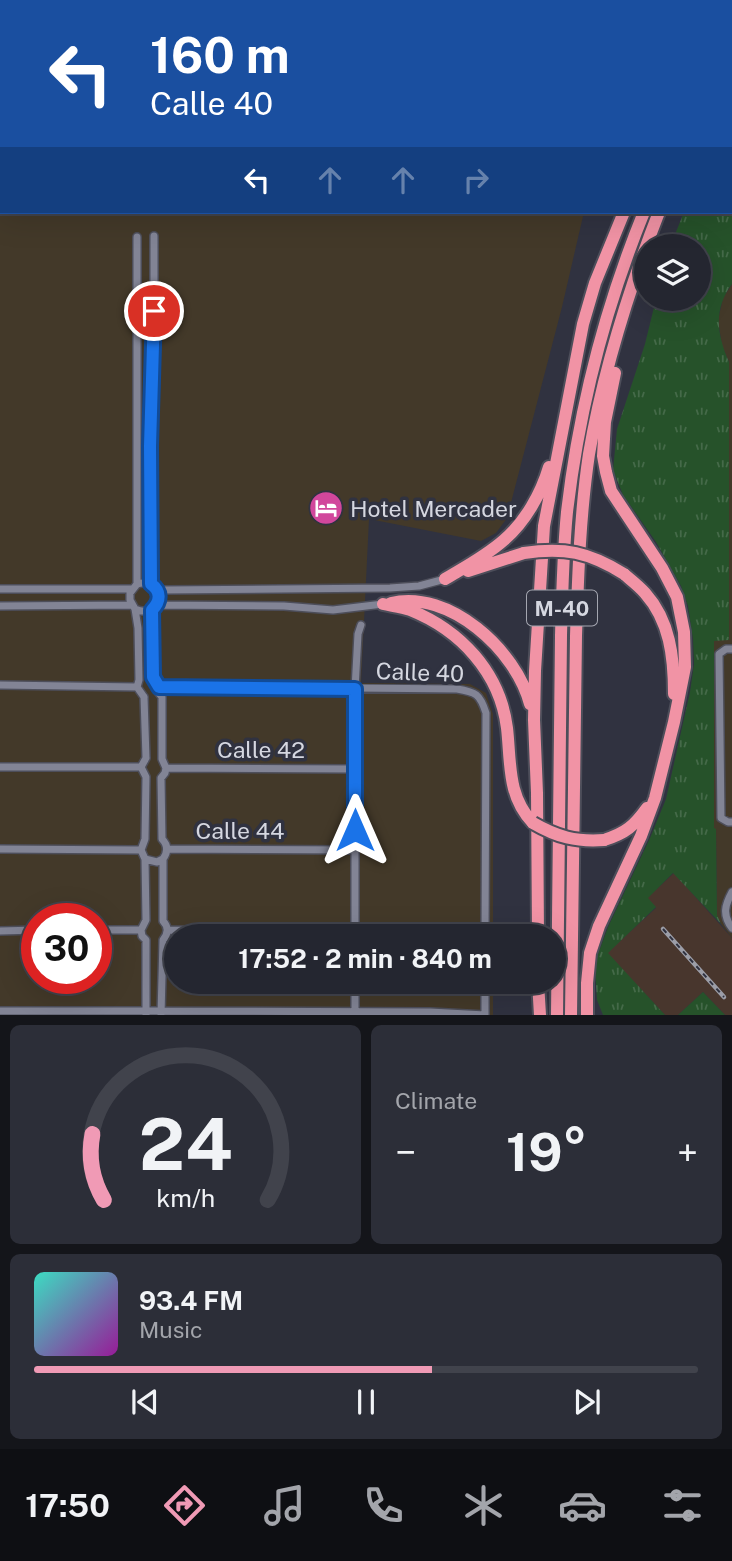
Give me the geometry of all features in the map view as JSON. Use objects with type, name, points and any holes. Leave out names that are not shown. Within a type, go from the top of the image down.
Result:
[{"type":"highway","points":[[538,924],[534,720],[544,526],[583,324],[595,283],[623,214]]},
{"type":"highway","name":"M-40","points":[[557,1015],[561,636],[567,513],[594,362],[610,304],[643,214]]},
{"type":"highway","name":"M-40","points":[[650,234],[658,214]]},
{"type":"highway","name":"M-40","points":[[571,1015],[576,636],[583,514],[589,455],[600,399],[634,282]]},
{"type":"highway","points":[[587,1015],[590,953],[599,926],[641,836],[655,798],[685,667],[684,632],[677,597],[663,568],[611,491],[603,456],[605,422],[634,298]]},
{"type":"highway","points":[[445,579],[505,540],[529,511],[545,481],[569,400]]},
{"type":"highway","points":[[445,579],[524,552],[575,552],[604,561],[645,593],[661,616],[671,643],[674,722]]},
{"type":"highway","points":[[383,604],[414,600],[436,605],[457,614],[480,630],[515,669],[527,692],[534,720]]},
{"type":"highway","points":[[383,604],[408,609],[436,623],[464,643],[488,672],[502,701],[515,795],[523,813],[533,823],[567,838],[604,840],[620,835],[635,825],[655,798]]},
{"type":"highway","points":[[587,983],[595,1015]]},
{"type":"highway","points":[[539,994],[540,1015]]},
{"type":"street","points":[[146,777],[152,780],[161,778],[166,768],[162,759],[162,697],[153,677],[154,608],[159,598],[154,586],[150,446],[154,236]]},
{"type":"street","points":[[137,237],[134,586],[130,600],[138,628],[138,684],[144,697],[146,758],[141,767]]},
{"type":"street","points":[[0,589],[134,586],[144,582],[163,590],[390,588],[419,586],[445,579]]},
{"type":"street","points":[[0,606],[133,607],[140,611],[154,608],[284,606],[333,610],[383,604]]},
{"type":"street","points":[[355,924],[355,689],[358,634],[361,625]]},
{"type":"street","points":[[732,649],[726,649],[719,654],[721,818],[732,822]]},
{"type":"street","points":[[0,685],[138,684],[148,676],[153,677]]},
{"type":"street","points":[[144,697],[150,697],[159,689]]},
{"type":"street","name":"Calle 40","points":[[159,689],[472,691],[482,699],[486,713],[485,924]]},
{"type":"street","points":[[146,758],[156,756],[162,759]]},
{"type":"street","points":[[0,767],[141,767]]},
{"type":"street","points":[[141,767],[146,777],[145,839],[141,850],[145,859],[146,920],[141,930],[142,936],[152,943],[163,940],[161,1013]]},
{"type":"street","name":"Calle 42","points":[[166,768],[355,769]]},
{"type":"street","points":[[161,778],[162,839],[167,849],[163,859],[163,921]]},
{"type":"street","points":[[145,839],[162,839]]},
{"type":"street","points":[[0,849],[141,850]]},
{"type":"street","name":"Calle 44","points":[[167,849],[355,850]]},
{"type":"street","points":[[145,859],[156,862],[163,859]]},
{"type":"street","points":[[732,892],[725,906],[725,918],[732,928]]},
{"type":"street","points":[[146,920],[157,918],[165,924]]},
{"type":"street","points":[[0,931],[21,930]]},
{"type":"street","points":[[112,930],[141,930]]},
{"type":"street","points":[[146,940],[146,1013]]},
{"type":"street","points":[[355,994],[355,1012]]},
{"type":"street","points":[[0,1011],[485,1015],[485,994]]},
{"type":"shaded area","points":[[0,214],[584,214],[507,518],[496,533],[481,541],[369,519],[361,683],[470,684],[486,693],[493,714],[493,924],[164,924],[164,994],[493,994],[493,1015],[0,1015]]},
{"type":"shaded area","points":[[732,284],[732,938],[717,916],[714,640],[729,640],[729,362],[722,346],[718,320],[723,298]]},
{"type":"shaded area","points":[[674,873],[732,938],[732,1015],[725,1015],[703,992],[678,1015],[665,1015],[607,953],[656,908],[647,898]]},
{"type":"green space","points":[[683,214],[732,214],[732,284],[722,303],[719,322],[729,362],[729,640],[714,641],[714,828],[717,915],[721,924],[673,873],[648,898],[656,907],[608,953],[665,1015],[603,1015],[597,1000],[595,970],[598,954],[666,799],[694,664],[688,606],[681,586],[656,542],[623,495],[613,470],[617,429],[653,311],[711,311],[711,234],[675,234]]},
{"type":"green space","points":[[703,992],[725,1015],[678,1015]]},
{"type":"railway","points":[[663,929],[724,997]]},
{"type":"place","name":"Hotel Mercader","points":[[326,508]]},
{"type":"route","points":[[154,311],[150,446],[151,584],[156,588],[159,598],[152,610],[153,677],[159,687],[355,689],[355,830]]}]
